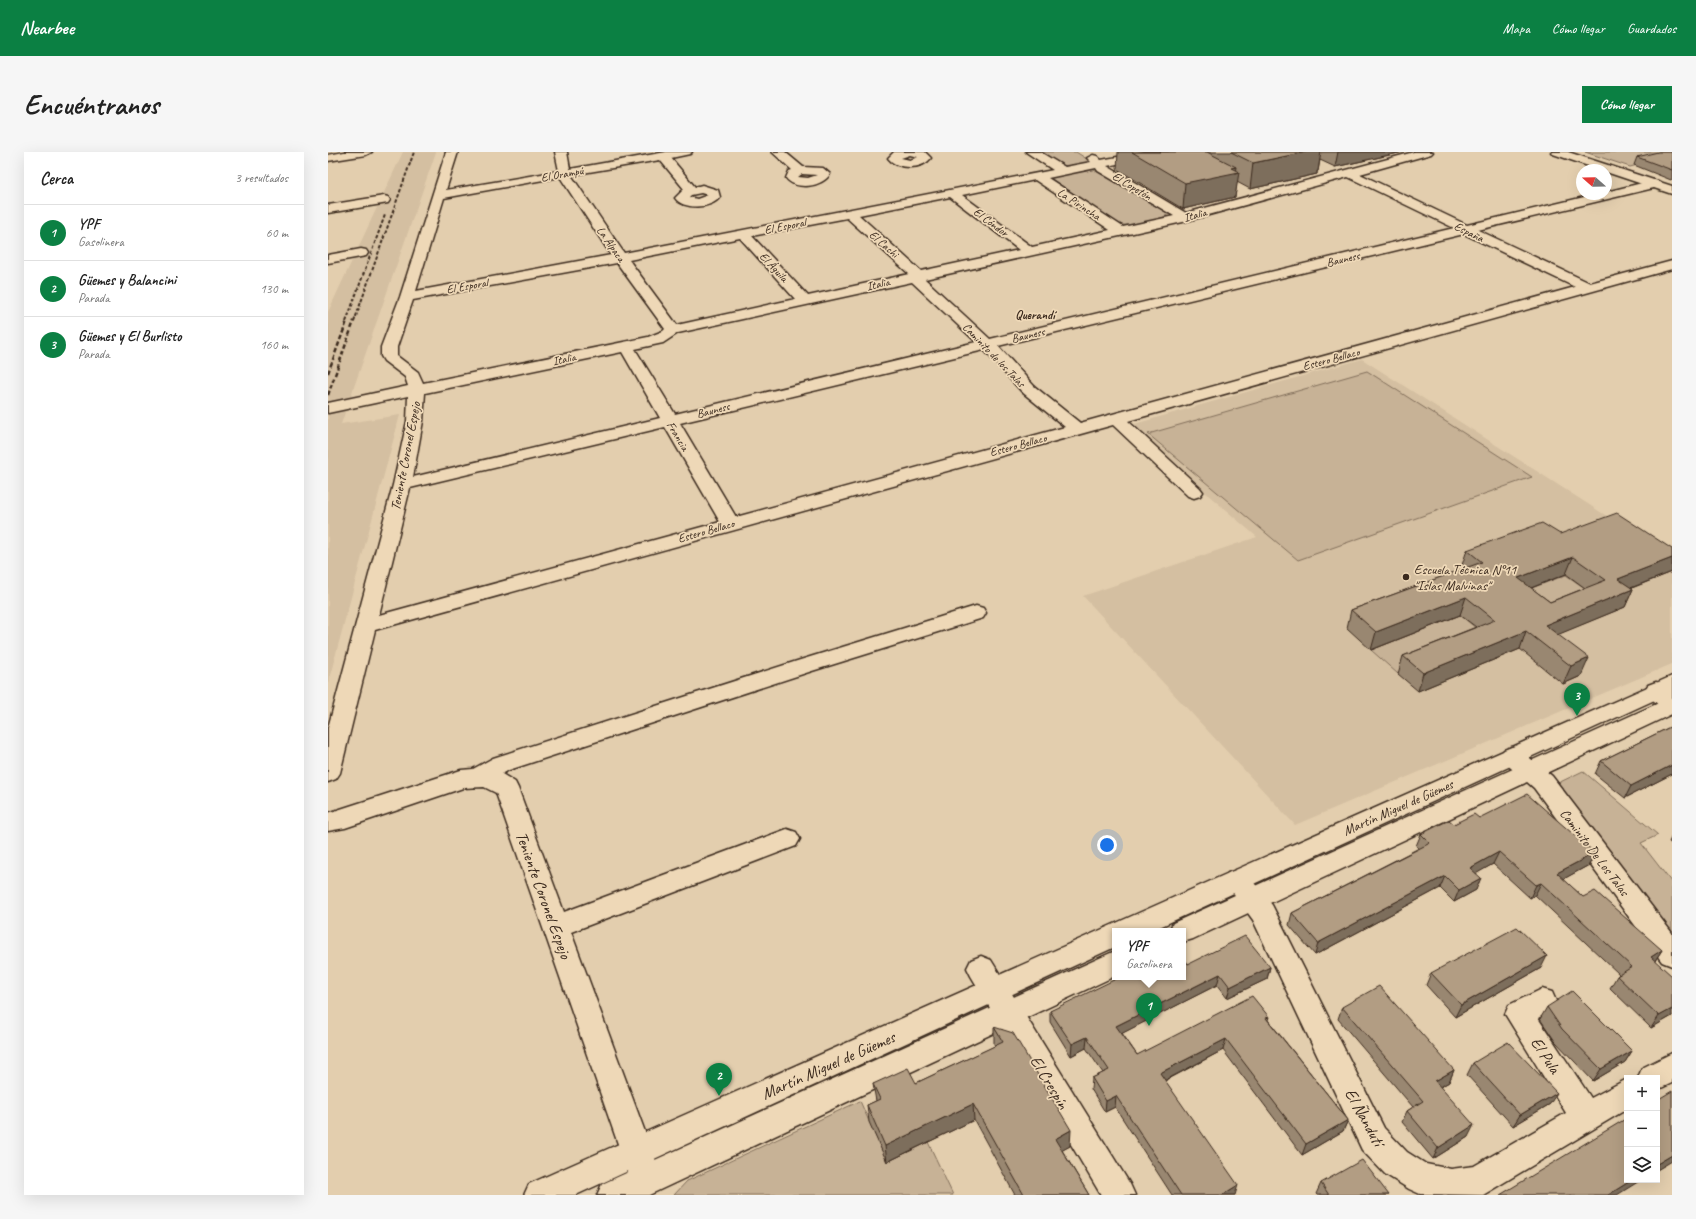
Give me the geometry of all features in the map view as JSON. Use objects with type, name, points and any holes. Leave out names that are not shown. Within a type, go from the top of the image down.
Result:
[{"type":"street","points":[[328,158],[366,152]]},
{"type":"street","name":"Teniente Coronel Espejo","points":[[328,773],[402,485],[415,421],[417,389],[412,376],[392,361],[389,356],[389,347],[407,297],[452,152]]},
{"type":"street","name":"La Alpaca","points":[[562,152],[566,178],[620,258],[673,330]]},
{"type":"street","name":"El Orampú","points":[[438,195],[686,152]]},
{"type":"street","points":[[778,152],[800,171]]},
{"type":"street","points":[[1032,152],[1063,171]]},
{"type":"street","name":"El Copetón","points":[[1084,152],[1100,164],[1102,168],[1179,214],[1183,218]]},
{"type":"street","name":"El Esporal","points":[[407,297],[620,258],[1162,152]]},
{"type":"street","points":[[1557,152],[1672,190]]},
{"type":"street","points":[[1571,152],[1672,185]]},
{"type":"street","name":"Italia","points":[[334,406],[626,346],[661,338],[669,335],[673,330],[1183,218],[1346,175],[1420,153]]},
{"type":"street","points":[[663,156],[691,190]]},
{"type":"street","name":"España","points":[[1327,169],[1346,175],[1588,288]]},
{"type":"street","name":"La Pirincha","points":[[1037,176],[1122,232]]},
{"type":"street","name":"Bauness","points":[[402,485],[1654,184]]},
{"type":"street","points":[[1242,191],[1255,198]]},
{"type":"street","name":"El Cóndor","points":[[952,193],[1030,252]]},
{"type":"street","points":[[328,209],[384,200]]},
{"type":"street","name":"El Cachi","points":[[849,213],[915,272],[917,276]]},
{"type":"street","name":"El Águila","points":[[743,234],[805,300]]},
{"type":"street","points":[[328,259],[361,253]]},
{"type":"street","name":"Estero Bellaco","points":[[365,626],[1672,265]]},
{"type":"street","name":"Caminito de los Talas","points":[[917,276],[919,281],[987,344],[1028,389],[1077,429]]},
{"type":"street","name":"Francia","points":[[626,346],[731,524]]},
{"type":"street","points":[[1115,418],[1194,492]]},
{"type":"street","points":[[478,777],[501,764],[808,666],[869,644],[976,613]]},
{"type":"street","name":"Martín Miguel de Güemes","points":[[1133,928],[1245,890],[1668,695]]},
{"type":"street","name":"Caminito De Los Talas","points":[[1521,763],[1543,782],[1672,954]]},
{"type":"street","name":"Teniente Coronel Espejo","points":[[328,822],[336,822],[461,779],[478,777],[494,780],[506,788],[641,1166]]},
{"type":"street","points":[[556,926],[787,839]]},
{"type":"street","name":"Martín Miguel de Güemes","points":[[1186,929],[1245,890]]},
{"type":"street","name":"El Ñandutí","points":[[1245,890],[1263,913],[1374,1139],[1396,1163],[1420,1178],[1451,1185],[1479,1181],[1586,1117]]},
{"type":"street","name":"Martín Miguel de Güemes","points":[[552,1193],[641,1166],[994,990],[1112,936]]},
{"type":"street","name":"Martín Miguel de Güemes","points":[[994,990],[1112,964]]},
{"type":"street","name":"El Crespín","points":[[994,990],[1119,1195]]},
{"type":"street","name":"El Pula","points":[[1542,1001],[1519,1014],[1586,1117]]},
{"type":"street","points":[[1658,1075],[1672,1067]]},
{"type":"street","points":[[1586,1117],[1624,1095]]},
{"type":"street","name":"Martín Miguel de Güemes","points":[[613,1195],[641,1166]]},
{"type":"shaded area","points":[[403,152],[436,152],[341,424],[400,415],[328,683],[328,312]]},
{"type":"shaded area","points":[[1038,152],[1076,152],[1090,161],[1089,163],[1061,166]]},
{"type":"shaded area","points":[[1585,152],[1672,152],[1672,156],[1630,167]]},
{"type":"shaded area","points":[[1084,169],[1094,170],[1169,214],[1158,220],[1144,224],[1118,224],[1049,177]]},
{"type":"shaded area","name":"Escuela Técnica N°11 \"Islas Malvinas\"","points":[[1362,359],[1672,558],[1672,664],[1295,825],[1083,596],[1257,537],[1128,426]]},
{"type":"shaded area","points":[[1367,371],[1532,477],[1298,560],[1148,434]]},
{"type":"shaded area","points":[[1566,575],[1599,598],[1544,620],[1511,596]]},
{"type":"shaded area","points":[[1460,615],[1488,638],[1398,674],[1371,650]]},
{"type":"shaded area","points":[[1583,771],[1658,835],[1641,843],[1672,883],[1672,942],[1554,785]]},
{"type":"shaded area","points":[[860,1101],[887,1162],[928,1142],[953,1195],[674,1195],[687,1181]]},
{"type":"building","points":[[1132,152],[1207,152],[1236,167],[1231,168],[1239,172],[1185,183]]},
{"type":"building","points":[[1231,152],[1306,152],[1253,163]]},
{"type":"building","points":[[1658,152],[1672,152],[1672,170],[1637,157]]},
{"type":"building","points":[[1617,513],[1672,549],[1672,558],[1618,579],[1633,589],[1545,625],[1589,658],[1571,666],[1526,631],[1423,673],[1403,656],[1495,620],[1466,597],[1376,632],[1351,610],[1482,562],[1467,550],[1542,523],[1560,534]],"holes":[[[1573,557],[1606,580],[1550,602],[1518,578]]]},
{"type":"building","points":[[1672,726],[1672,765],[1631,786],[1601,761]]},
{"type":"building","points":[[1527,794],[1595,853],[1557,873],[1583,897],[1595,891],[1662,950],[1651,957],[1672,976],[1672,1009],[1659,1016],[1617,976],[1632,967],[1541,883],[1536,885],[1499,852],[1470,868],[1481,878],[1459,890],[1445,876],[1318,943],[1292,913],[1430,843],[1421,834],[1449,820],[1454,824],[1474,814],[1479,818]]},
{"type":"building","points":[[1517,927],[1547,956],[1461,1005],[1431,973]]},
{"type":"building","points":[[1245,936],[1270,967],[1230,987],[1220,974],[1116,1026],[1137,1055],[1252,996],[1269,1017],[1266,1018],[1348,1120],[1306,1144],[1226,1039],[1160,1073],[1238,1185],[1222,1195],[1181,1195],[1116,1096],[1106,1101],[1092,1078],[1109,1070],[1087,1037],[1072,1044],[1050,1011],[1114,980],[1186,980],[1186,961],[1188,964]]},
{"type":"building","points":[[1379,986],[1454,1070],[1435,1081],[1474,1125],[1438,1148],[1407,1111],[1423,1101],[1342,1007]]},
{"type":"building","points":[[1572,991],[1632,1051],[1601,1069],[1562,1029],[1547,1007]]},
{"type":"building","points":[[994,1027],[1013,1033],[1071,1130],[1055,1139],[1089,1195],[1024,1195],[973,1104],[885,1146],[867,1105],[880,1099],[873,1084],[908,1068],[916,1083],[1003,1042]]},
{"type":"building","points":[[1508,1042],[1557,1093],[1520,1115],[1473,1063]]},
{"type":"building","points":[[1672,1091],[1672,1155],[1660,1162],[1660,1111],[1660,1098]]},
{"type":"building","points":[[1624,1120],[1624,1183],[1627,1183],[1608,1195],[1500,1195]]},
{"type":"building","points":[[1362,1160],[1389,1195],[1329,1195],[1321,1183]]},
{"type":"railway","points":[[354,322],[414,152]]},
{"type":"railway","points":[[346,322],[385,215]]},
{"type":"railway","points":[[328,373],[347,321]]},
{"type":"railway","points":[[328,395],[354,321]]},
{"type":"place","name":"Escuela Técnica N°11 \"Islas Malvinas\"","points":[[1406,577]]},
{"type":"place","name":"Güemes y El Burlisto","points":[[1577,716]]},
{"type":"place","name":"YPF","points":[[1149,1026]]},
{"type":"place","name":"Güemes y Balancini","points":[[719,1096]]},
{"type":"district","name":"Querandí","points":[[1035,314]]}]
